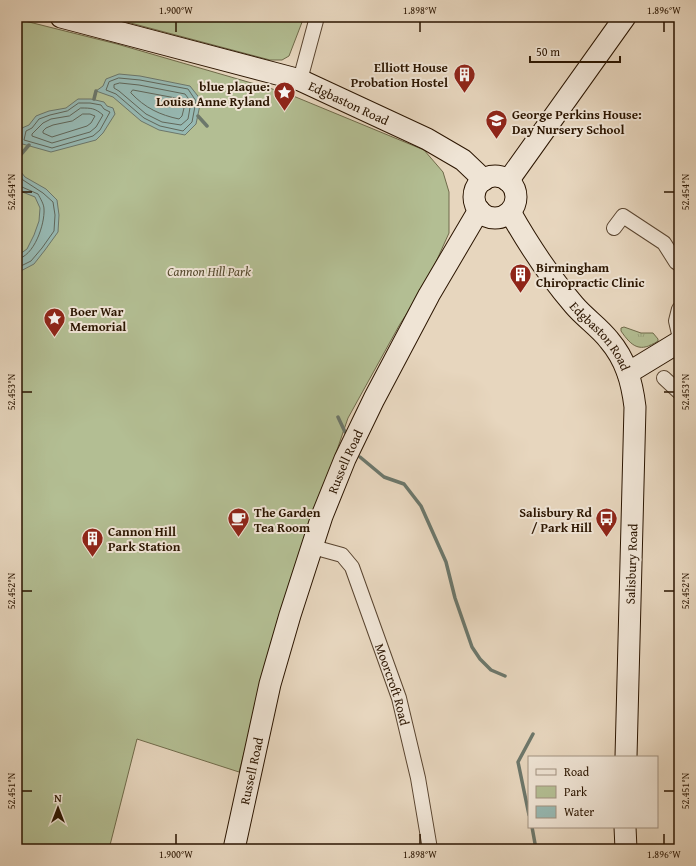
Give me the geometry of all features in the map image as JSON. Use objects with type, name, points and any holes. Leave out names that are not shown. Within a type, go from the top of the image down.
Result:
[{"type":"main road","name":"Edgbaston Road","points":[[61,17],[300,80],[427,140],[463,160],[484,180]]},
{"type":"main road","points":[[508,181],[624,17]]},
{"type":"main road","points":[[494,176],[501,177],[508,181],[513,187],[516,198],[510,212],[497,218],[483,214],[479,210],[474,198],[475,190],[484,180],[494,176]]},
{"type":"main road","name":"Russell Road","points":[[234,849],[270,684],[290,615],[322,516],[345,459],[355,439],[429,295],[479,210]]},
{"type":"main road","name":"Edgbaston Road","points":[[510,212],[520,229],[574,306],[609,339],[618,352],[628,372],[679,342]]},
{"type":"main road","name":"Salisbury Road","points":[[626,756],[635,407],[631,379],[628,372]]},
{"type":"main road","points":[[625,828],[626,849]]},
{"type":"street","points":[[300,80],[317,17]]},
{"type":"street","points":[[614,228],[623,216],[664,243],[676,262],[679,264]]},
{"type":"street","points":[[679,309],[676,321],[679,334]]},
{"type":"street","points":[[664,378],[679,392]]},
{"type":"street","name":"Moorcroft Road","points":[[313,546],[342,555],[352,567],[399,698],[418,778],[430,849]]},
{"type":"green space","points":[[108,17],[304,17],[289,56],[282,60],[270,60]]},
{"type":"green space","name":"Cannon Hill Park","points":[[17,19],[117,44],[286,93],[424,150],[443,172],[449,192],[449,233],[426,284],[400,324],[348,418],[285,601],[239,772],[137,739],[109,849],[17,849]]},
{"type":"green space","points":[[624,327],[641,333],[653,333],[658,341],[646,347],[637,346],[629,341],[621,331],[621,328]]},
{"type":"water","points":[[119,74],[140,76],[190,86],[201,100],[196,124],[185,135],[159,130],[141,121],[113,97],[96,91],[103,86],[106,79]]},
{"type":"water","points":[[78,99],[91,99],[104,102],[107,106],[113,108],[115,114],[103,133],[96,140],[51,152],[19,143],[22,128],[29,125],[36,116],[49,111],[66,108]]},
{"type":"water","points":[[17,167],[25,177],[46,189],[57,200],[59,215],[58,232],[45,250],[34,264],[17,273],[17,256],[27,249],[34,235],[39,221],[40,208],[35,197],[20,191],[17,192]]},
{"type":"waterway","points":[[94,99],[96,91]]},
{"type":"waterway","points":[[198,116],[207,126]]},
{"type":"waterway","points":[[17,159],[29,145]]},
{"type":"waterway","points":[[338,417],[345,432]]},
{"type":"waterway","points":[[360,457],[384,477],[404,484],[421,506],[446,562],[455,598],[472,647],[480,659],[491,670],[505,676]]},
{"type":"waterway","points":[[528,810],[518,762],[533,734]]},
{"type":"waterway","points":[[532,828],[536,849]]},
{"type":"place","name":"Elliott House Probation Hostel","points":[[464,94]]},
{"type":"place","name":"blue plaque: Louisa Anne Ryland","points":[[285,112]]},
{"type":"place","name":"George Perkins House: Day Nursery School","points":[[497,140]]},
{"type":"place","name":"Birmingham Chiropractic Clinic","points":[[520,294]]},
{"type":"place","name":"Boer War Memorial","points":[[55,338]]},
{"type":"place","name":"The Garden Tea Room","points":[[238,538]]},
{"type":"place","name":"Salisbury Rd / Park Hill","points":[[607,538]]},
{"type":"place","name":"Cannon Hill Park Station","points":[[93,558]]}]
